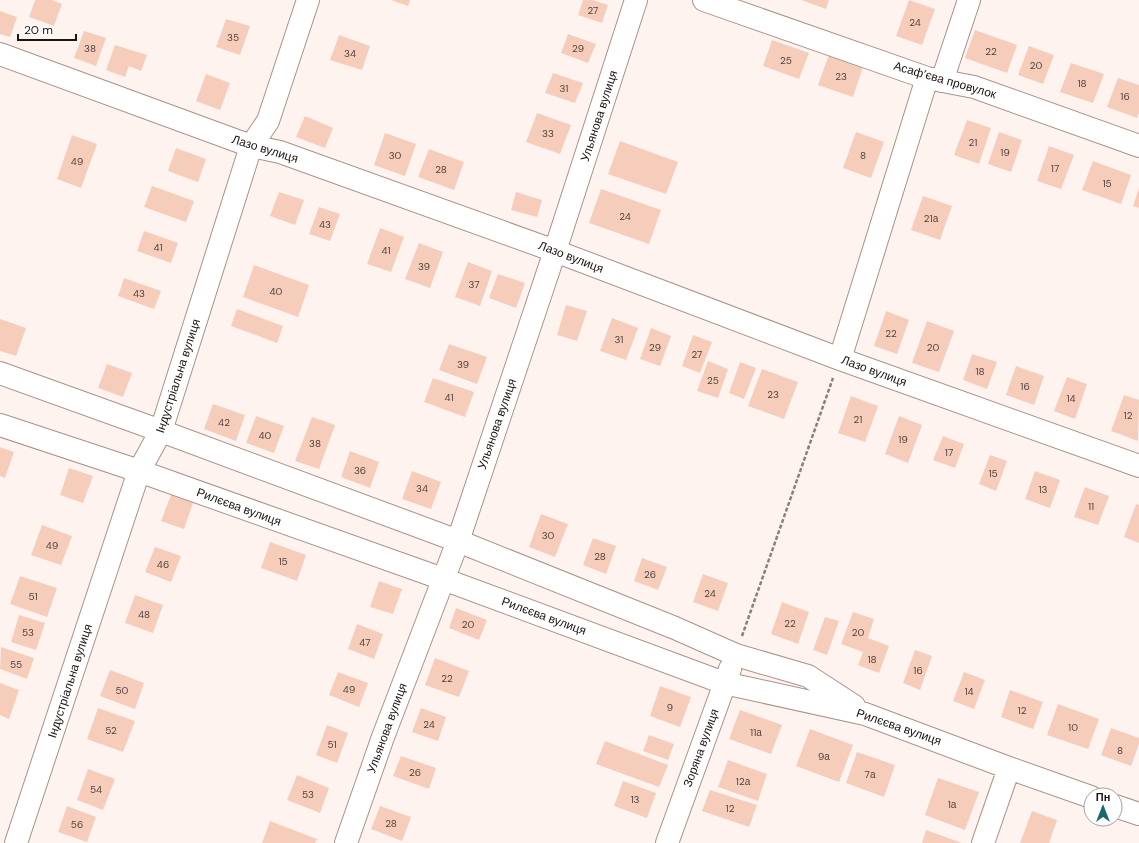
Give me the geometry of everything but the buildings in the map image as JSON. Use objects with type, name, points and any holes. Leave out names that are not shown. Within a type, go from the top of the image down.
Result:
[{"type":"street","name":"Індустріальна вулиця","points":[[16,843],[139,471],[161,431],[251,146],[268,121],[308,0]]},
{"type":"street","name":"Ульянова вулиця","points":[[346,843],[383,737],[458,541],[555,251],[636,0]]},
{"type":"street","name":"Асаф’єва провулок","points":[[704,0],[934,79],[974,87],[1139,146]]},
{"type":"street","points":[[840,359],[934,79],[969,0]]},
{"type":"street","name":"Лазо вулиця","points":[[0,54],[251,146],[280,152],[555,251],[840,359],[1139,466]]},
{"type":"street","points":[[0,373],[458,541],[736,654],[808,676],[865,714]]},
{"type":"street","name":"Рилєєва вулиця","points":[[0,425],[139,471],[443,579],[724,682],[865,714],[1083,794]]},
{"type":"street","name":"Зоряна вулиця","points":[[667,843],[724,682],[736,654]]},
{"type":"street","points":[[983,843],[1009,768]]},
{"type":"street","points":[[1123,809],[1139,814]]},
{"type":"path","points":[[736,654],[840,359]]}]
